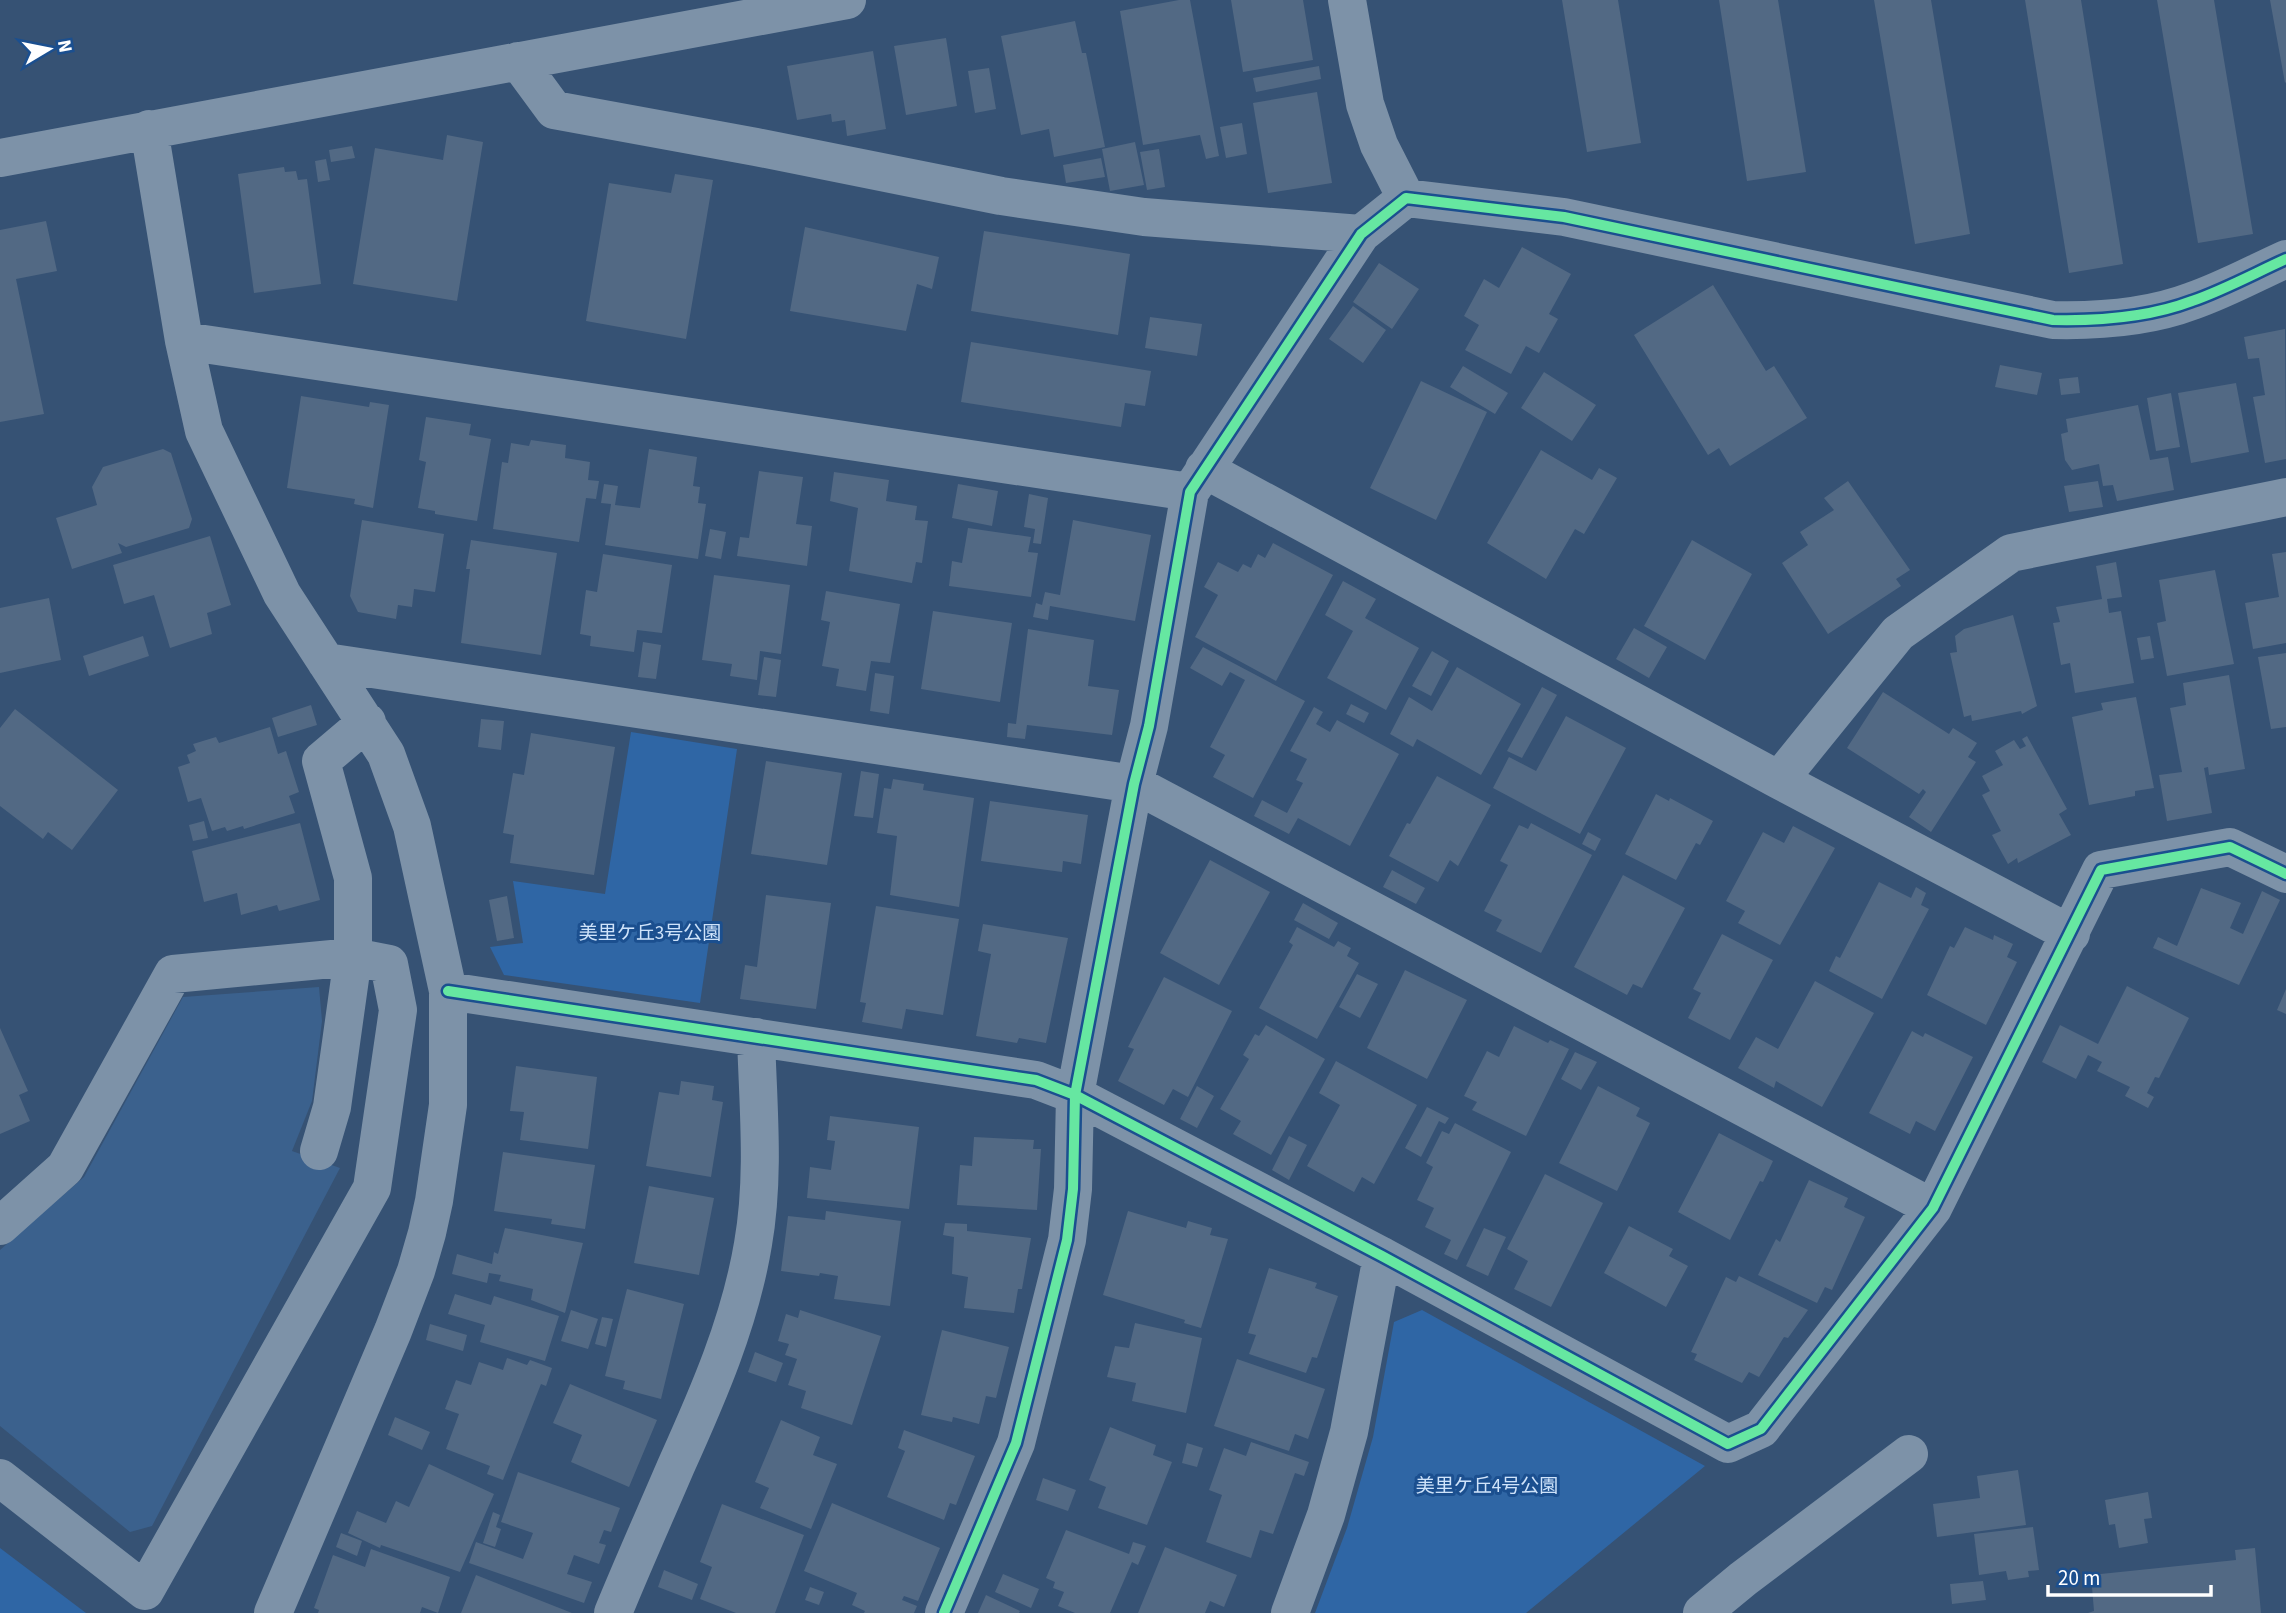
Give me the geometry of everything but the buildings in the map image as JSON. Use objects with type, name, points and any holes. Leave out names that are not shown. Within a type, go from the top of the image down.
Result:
[{"type":"street","points":[[0,158],[847,0]]},
{"type":"street","points":[[1347,0],[1365,104],[1379,145],[1406,198]]},
{"type":"street","points":[[518,61],[554,110],[1001,196],[1144,217],[1361,234]]},
{"type":"street","points":[[149,129],[184,341],[204,431],[282,594],[386,754],[412,825],[448,991],[448,1105],[437,1188],[427,1233],[393,1331],[273,1613]]},
{"type":"street","points":[[944,1613],[1016,1443],[1067,1240],[1073,1189],[1075,1095],[1134,784],[1149,726],[1197,480],[1361,234],[1406,198],[1564,217],[2053,320],[2108,319],[2189,302],[2286,259]]},
{"type":"street","points":[[184,341],[1197,480],[2071,934]]},
{"type":"street","points":[[1779,780],[1898,633],[2011,553],[2286,497]]},
{"type":"street","points":[[326,662],[1134,784],[1933,1208]]},
{"type":"street","points":[[319,1151],[332,1107],[353,957],[353,878],[321,761],[367,722]]},
{"type":"street","points":[[448,991],[1036,1080],[1075,1095],[1382,1256],[1728,1444],[1761,1429],[1933,1208],[2101,870],[2230,847],[2286,874]]},
{"type":"street","points":[[0,1226],[65,1168],[173,974],[353,957],[389,964],[398,1010],[372,1188],[145,1591],[0,1478]]},
{"type":"street","points":[[613,1613],[709,1391],[731,1330],[744,1282],[753,1244],[760,1149],[756,1037]]},
{"type":"street","points":[[1290,1613],[1326,1515],[1349,1432],[1382,1256]]},
{"type":"street","points":[[1702,1613],[1909,1454]]},
{"type":"green space","name":"美里ケ丘3号公園","points":[[631,732],[737,749],[700,1003],[504,975],[490,947],[523,943],[513,881],[605,894]]},
{"type":"green space","name":"美里ケ丘4号公園","points":[[1422,1310],[1705,1466],[1526,1613],[1315,1613],[1347,1528],[1373,1437],[1394,1322]]},
{"type":"green space","points":[[0,1548],[86,1613],[0,1613]]},
{"type":"shaded area","points":[[319,987],[322,1021],[312,1101],[292,1151],[340,1168],[152,1526],[130,1532],[0,1426],[0,1250],[84,1177],[183,997]]},
{"type":"cycle path","points":[[944,1613],[1016,1443],[1067,1240],[1073,1189],[1075,1095],[1134,784],[1149,726],[1190,492],[1361,234],[1406,198],[1564,217],[2053,320],[2124,317],[2159,311],[2216,292],[2286,259]]},
{"type":"cycle path","points":[[448,991],[1036,1080],[1075,1095],[1382,1256],[1728,1444],[1761,1429],[1933,1208],[2101,870],[2230,847],[2286,874]]}]
